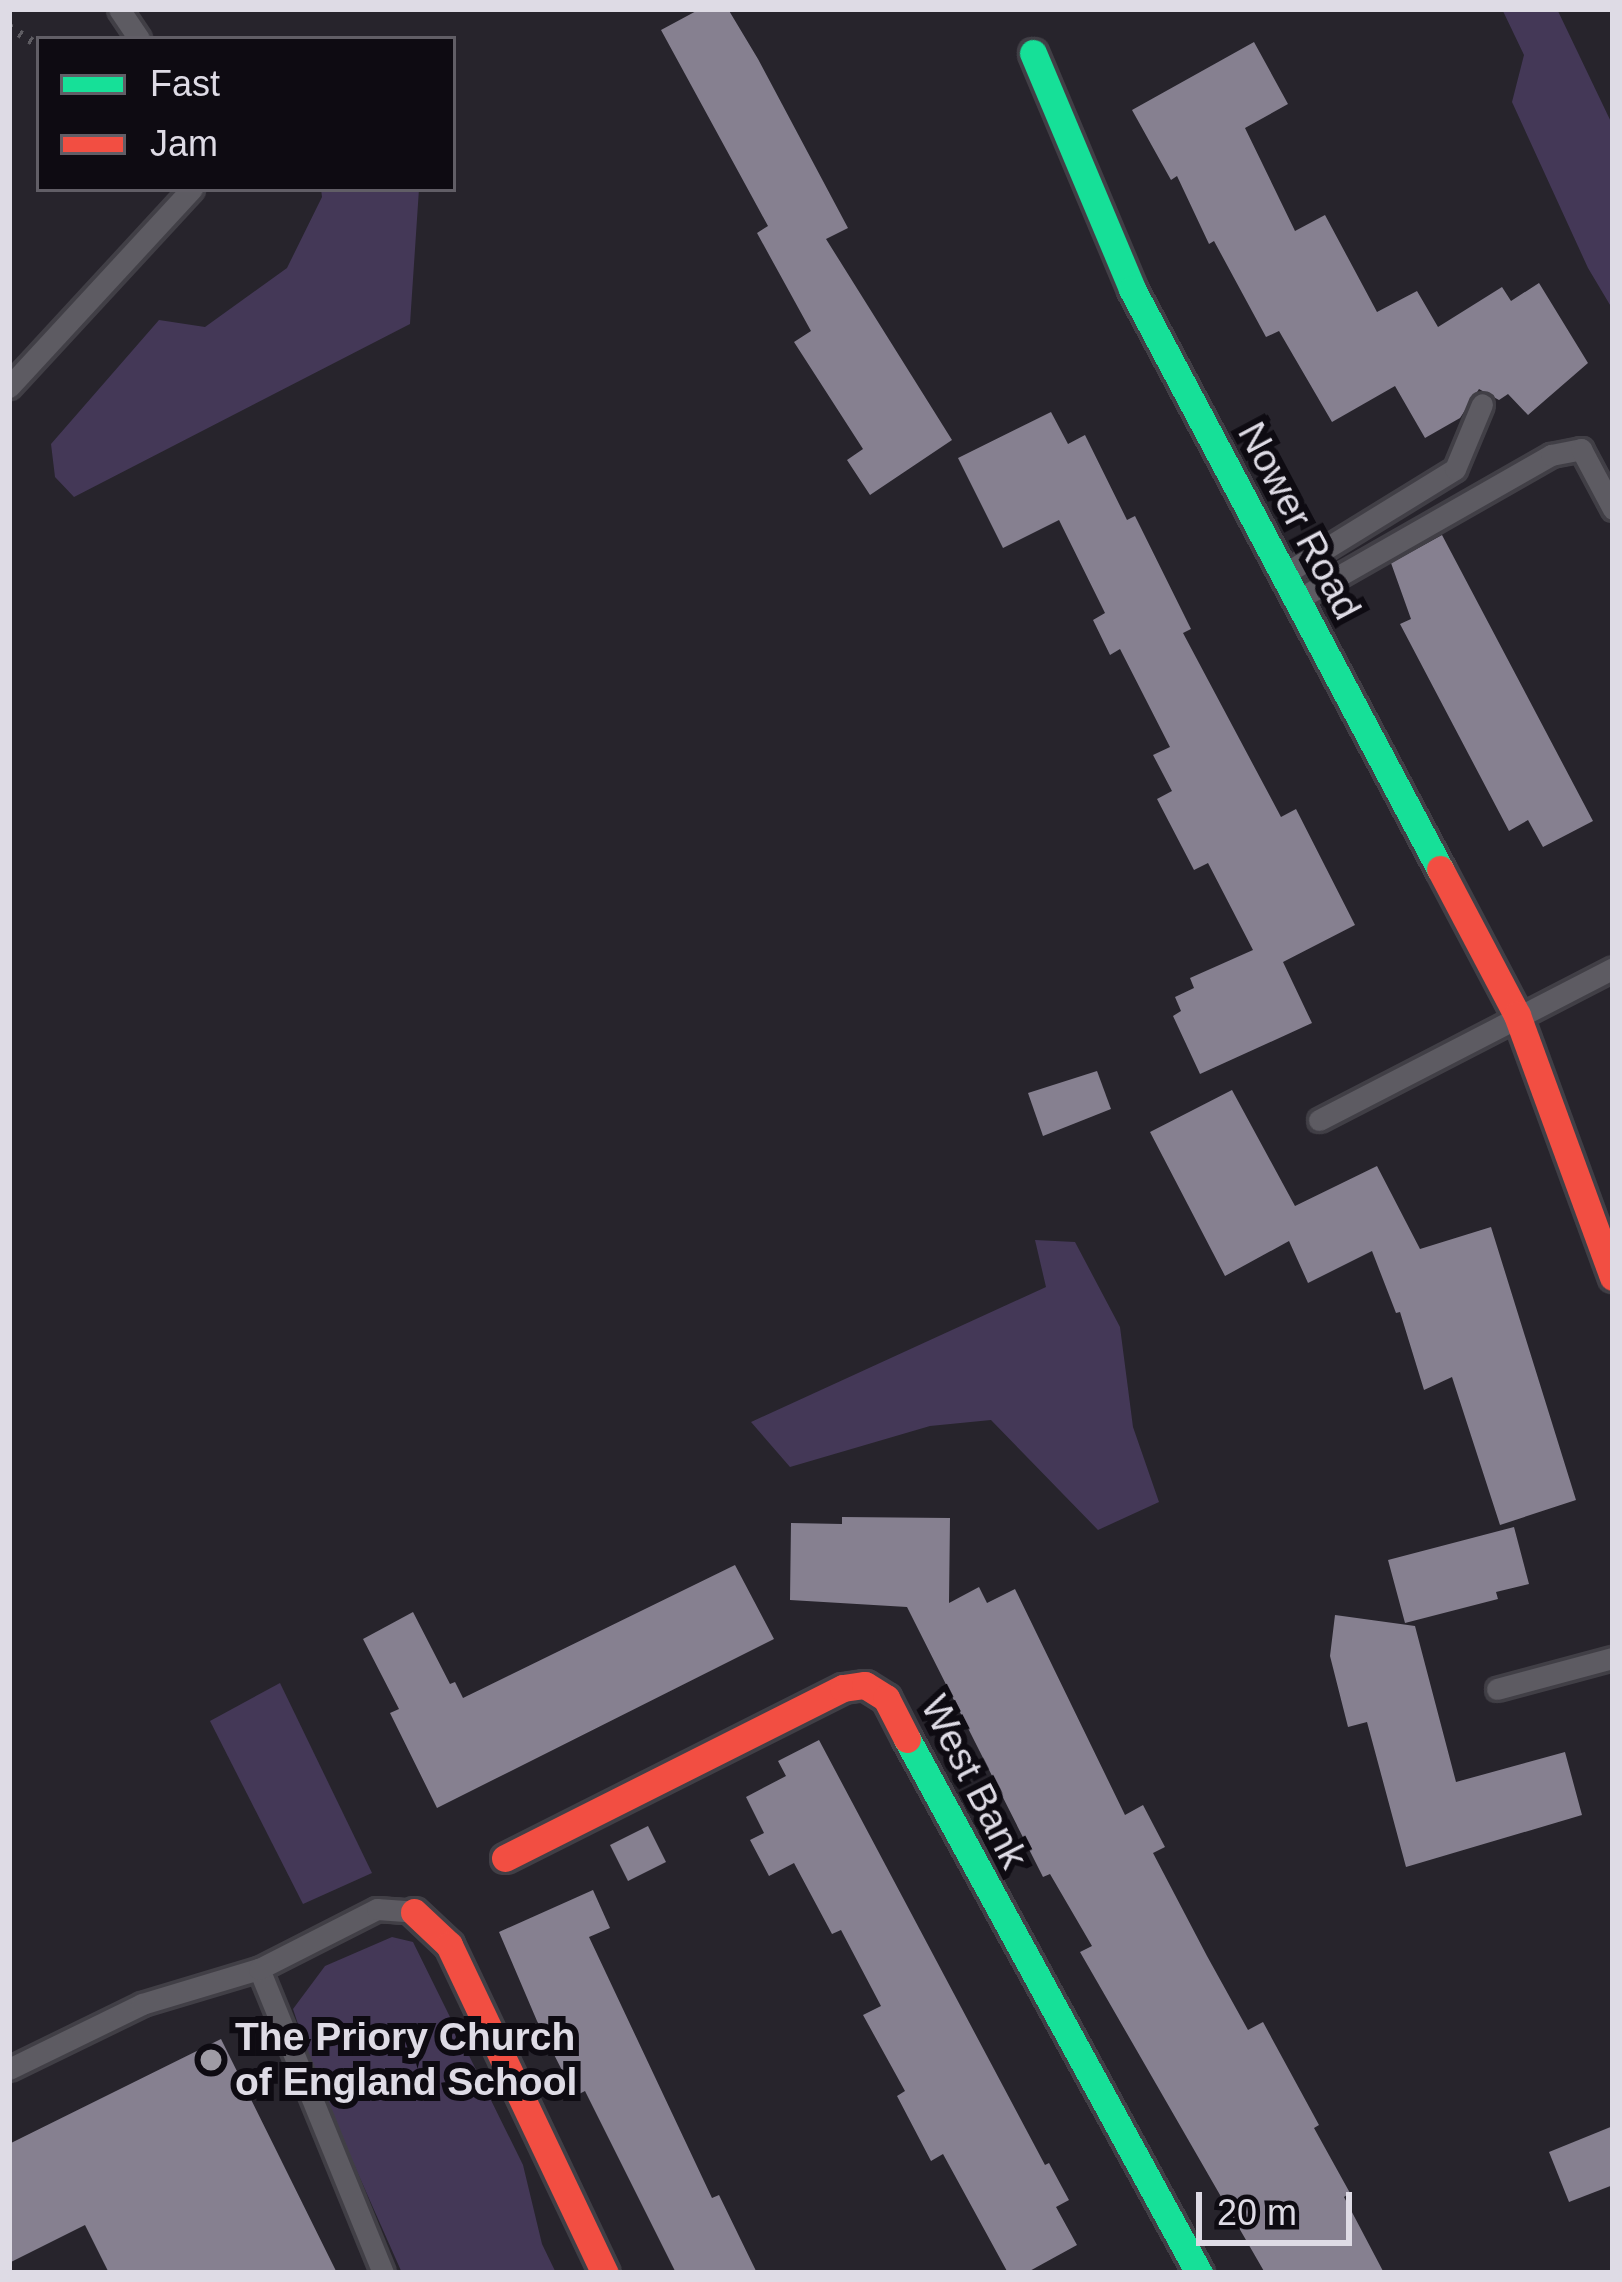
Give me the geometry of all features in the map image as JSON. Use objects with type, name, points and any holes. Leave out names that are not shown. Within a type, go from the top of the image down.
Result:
[{"type":"street","name":"Nower Road","points":[[1034,53],[1132,289],[1517,1016],[1613,1277]]},
{"type":"street","name":"West Bank","points":[[505,1858],[843,1688],[866,1685],[886,1698],[996,1910],[1199,2273]]},
{"type":"street","points":[[414,1912],[449,1945],[604,2273]]},
{"type":"lane","points":[[119,9],[138,36]]},
{"type":"lane","points":[[9,388],[189,192]]},
{"type":"lane","points":[[1282,575],[1455,469],[1482,404]]},
{"type":"lane","points":[[1297,601],[1551,454],[1581,449],[1613,509]]},
{"type":"lane","points":[[1319,1120],[1613,968]]},
{"type":"lane","points":[[1497,1689],[1613,1658]]},
{"type":"lane","points":[[9,2069],[142,2004],[260,1969],[376,1910],[414,1912]]},
{"type":"lane","points":[[260,1969],[382,2273]]},
{"type":"path","points":[[9,27],[36,44]]},
{"type":"shaded area","points":[[1502,9],[1557,9],[1613,126],[1613,310],[1588,268],[1512,102],[1524,55]]},
{"type":"shaded area","points":[[321,192],[419,192],[410,324],[74,497],[55,477],[51,444],[159,320],[205,327],[287,268]]},
{"type":"shaded area","points":[[1035,1240],[1075,1242],[1120,1327],[1133,1427],[1159,1502],[1098,1530],[991,1420],[930,1426],[790,1467],[751,1422],[1046,1287]]},
{"type":"shaded area","points":[[280,1683],[372,1873],[303,1904],[210,1721]]},
{"type":"shaded area","points":[[392,1937],[413,1942],[523,2165],[542,2244],[556,2273],[402,2273],[317,2081],[293,2009],[325,1966]]},
{"type":"building","points":[[700,9],[728,9],[758,59],[848,228],[826,239],[952,440],[870,495],[847,460],[863,449],[794,342],[811,331],[757,233],[768,226],[661,30]]},
{"type":"building","points":[[1254,42],[1288,104],[1245,128],[1295,231],[1325,215],[1377,312],[1417,291],[1438,327],[1502,287],[1511,301],[1539,283],[1588,363],[1528,415],[1508,394],[1499,400],[1479,389],[1460,418],[1425,438],[1395,386],[1332,422],[1279,331],[1266,337],[1214,241],[1209,244],[1177,176],[1171,180],[1132,110]]},
{"type":"building","points":[[1051,412],[1068,444],[1085,435],[1127,520],[1135,516],[1191,629],[1183,633],[1281,817],[1296,809],[1355,925],[1283,962],[1312,1023],[1200,1074],[1173,1016],[1181,1011],[1175,997],[1194,988],[1190,978],[1253,950],[1208,863],[1194,870],[1157,799],[1172,791],[1153,755],[1170,747],[1120,649],[1110,655],[1093,620],[1105,613],[1059,520],[1003,548],[958,458]]},
{"type":"building","points":[[1442,535],[1593,821],[1543,847],[1528,820],[1509,831],[1400,624],[1411,619],[1391,563]]},
{"type":"building","points":[[1097,1071],[1111,1109],[1043,1136],[1028,1093]]},
{"type":"building","points":[[1232,1090],[1295,1206],[1377,1166],[1420,1249],[1491,1227],[1576,1500],[1500,1525],[1452,1377],[1424,1390],[1400,1312],[1396,1313],[1372,1251],[1308,1283],[1289,1241],[1225,1276],[1150,1132]]},
{"type":"building","points":[[842,1517],[950,1518],[949,1603],[979,1587],[987,1603],[1015,1589],[1125,1815],[1143,1805],[1165,1847],[1153,1853],[1207,1956],[1248,2030],[1263,2022],[1319,2125],[1314,2128],[1350,2193],[1344,2197],[1384,2273],[1265,2273],[1080,1952],[1092,1946],[1050,1874],[1043,1877],[907,1607],[790,1600],[791,1523],[842,1524]]},
{"type":"building","points":[[1514,1527],[1529,1584],[1496,1592],[1498,1599],[1405,1623],[1388,1560]]},
{"type":"building","points":[[735,1565],[774,1639],[437,1808],[390,1713],[399,1709],[363,1639],[413,1612],[450,1684],[455,1682],[463,1698]]},
{"type":"building","points":[[1335,1615],[1415,1626],[1456,1782],[1565,1752],[1582,1815],[1406,1867],[1367,1722],[1348,1727],[1330,1656]]},
{"type":"building","points":[[819,1740],[1045,2165],[1049,2163],[1069,2200],[1056,2207],[1077,2245],[1026,2273],[1008,2273],[943,2154],[931,2161],[897,2096],[905,2091],[863,2015],[881,2006],[841,1930],[832,1934],[794,1863],[769,1876],[750,1840],[764,1833],[746,1797],[786,1776],[778,1761]]},
{"type":"building","points":[[648,1826],[666,1862],[628,1881],[610,1845]]},
{"type":"building","points":[[593,1890],[610,1928],[589,1937],[712,2198],[719,2195],[757,2273],[676,2273],[585,2091],[575,2096],[537,2021],[499,1932]]},
{"type":"building","points":[[221,2039],[337,2273],[109,2273],[85,2225],[9,2263],[9,2144]]},
{"type":"building","points":[[1613,2126],[1613,2185],[1569,2202],[1549,2152]]},
{"type":"traffic: fast","points":[[1033,53],[1132,289],[1440,869]]},
{"type":"traffic: fast","points":[[907,1739],[1199,2273]]},
{"type":"traffic: jam","points":[[1440,869],[1517,1015],[1613,1277]]},
{"type":"traffic: jam","points":[[505,1858],[843,1688],[865,1685],[886,1698],[907,1739]]},
{"type":"traffic: jam","points":[[414,1912],[449,1945],[605,2273]]},
{"type":"place","name":"The Priory Church of England School","points":[[211,2060]]}]
